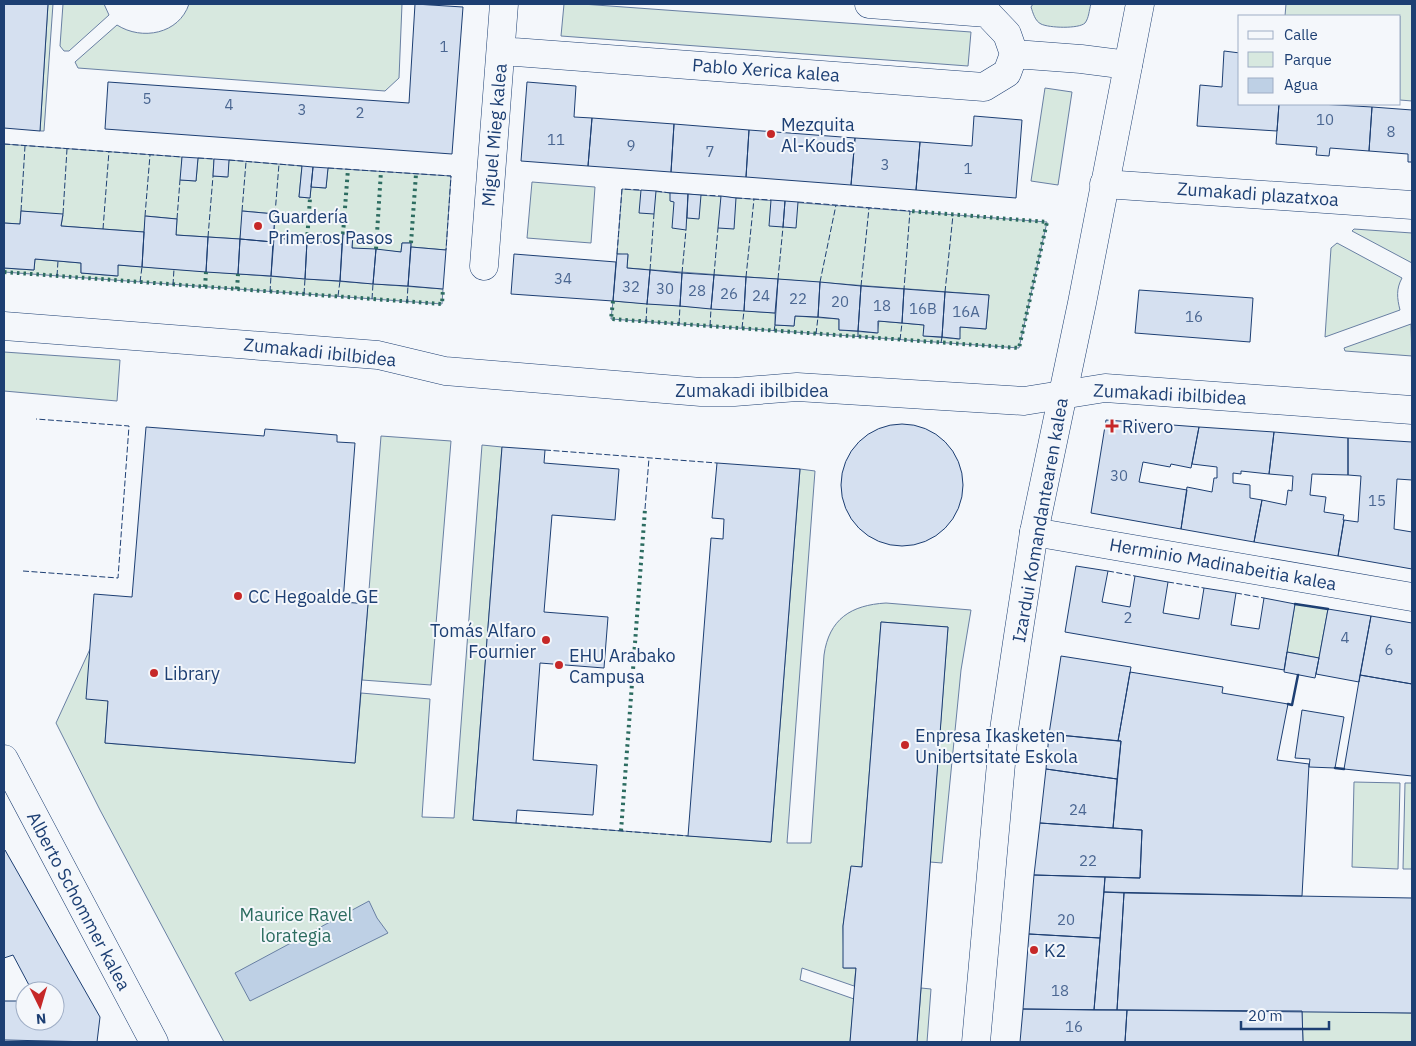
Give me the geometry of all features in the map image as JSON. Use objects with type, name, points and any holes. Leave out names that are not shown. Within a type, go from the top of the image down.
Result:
[{"type":"street","name":"Miguel Mieg kalea","points":[[484,266],[504,4]]},
{"type":"street","points":[[869,4],[987,14],[1007,34],[1014,54],[1128,65]]},
{"type":"street","name":"Izardui Komandantearen kalea","points":[[976,1042],[1004,730],[1034,532],[1140,4]]},
{"type":"street","name":"Pablo Xerica kalea","points":[[501,51],[984,86],[1007,73],[1014,54]]},
{"type":"street","name":"Zumakadi plazatxoa","points":[[1104,184],[1412,205]]},
{"type":"street","name":"Zumakadi ibilbidea","points":[[4,326],[378,354],[445,372],[701,392],[734,392],[797,387],[1024,401],[1105,388],[1412,410]]},
{"type":"street","name":"Herminio Madinabeitia kalea","points":[[1034,532],[1412,597]]},
{"type":"street","name":"Alberto Schommer kalea","points":[[4,760],[154,1042]]},
{"type":"green space","points":[[48,4],[53,4],[44,131],[40,131]]},
{"type":"green space","points":[[63,4],[104,4],[109,15],[69,51],[64,51],[60,46]]},
{"type":"green space","points":[[189,4],[402,4],[399,78],[385,91],[78,68],[75,62],[117,25],[137,33],[159,32],[177,22]]},
{"type":"green space","points":[[564,4],[971,32],[968,66],[561,36]]},
{"type":"green space","points":[[1033,4],[1091,4],[1085,23],[1064,27],[1039,23],[1034,17],[1031,7]]},
{"type":"green space","points":[[1286,4],[1412,4],[1412,101],[1401,100],[1401,15],[1285,15]]},
{"type":"green space","points":[[1045,88],[1072,92],[1058,185],[1031,181]]},
{"type":"green space","points":[[4,144],[182,157],[181,180],[196,181],[198,158],[214,159],[213,176],[227,177],[229,160],[302,166],[299,197],[310,198],[311,187],[326,188],[328,168],[451,176],[446,250],[411,247],[411,243],[402,243],[401,252],[352,248],[353,234],[343,234],[342,244],[274,238],[275,214],[243,211],[240,239],[176,235],[177,219],[146,216],[144,232],[61,226],[63,215],[21,211],[20,224],[4,223]]},
{"type":"green space","points":[[532,182],[595,187],[591,243],[527,238]]},
{"type":"green space","points":[[622,189],[1047,222],[1019,348],[611,319],[613,301],[775,313],[775,325],[794,326],[795,316],[839,319],[839,330],[877,333],[879,321],[924,325],[924,336],[959,339],[960,327],[986,329],[989,295],[627,268],[628,255],[617,254]]},
{"type":"green space","points":[[1354,229],[1412,233],[1412,263],[1352,231]]},
{"type":"green space","points":[[1337,243],[1402,278],[1398,294],[1400,310],[1325,337],[1331,248]]},
{"type":"green space","points":[[35,259],[81,263],[81,273],[117,276],[118,265],[443,289],[442,304],[4,272],[4,268],[34,270]]},
{"type":"green space","points":[[1411,324],[1412,356],[1345,351],[1344,348]]},
{"type":"green space","points":[[4,352],[120,360],[117,401],[4,391]]},
{"type":"green space","points":[[381,436],[451,441],[431,685],[362,680]]},
{"type":"green space","name":"Maurice Ravel lorategia","points":[[482,445],[502,447],[473,820],[771,842],[800,469],[815,471],[787,843],[811,843],[824,655],[831,632],[837,623],[852,611],[873,604],[886,603],[971,610],[961,670],[942,863],[930,862],[948,627],[881,622],[862,867],[851,867],[843,926],[844,968],[856,968],[854,986],[802,968],[800,980],[854,999],[850,1042],[224,1042],[100,810],[56,723],[90,649],[108,701],[105,743],[355,763],[361,693],[430,699],[422,817],[454,818]]},
{"type":"green space","points":[[1295,604],[1328,609],[1319,658],[1287,652]]},
{"type":"green space","points":[[1354,782],[1400,783],[1398,869],[1352,867]]},
{"type":"green space","points":[[1405,783],[1412,783],[1412,869],[1403,869]]},
{"type":"green space","points":[[921,988],[931,989],[927,1042],[917,1042]]},
{"type":"green space","points":[[1302,1011],[1412,1013],[1412,1042],[1303,1042]]},
{"type":"water","points":[[369,901],[377,918],[388,933],[250,1001],[235,973]]},
{"type":"building","points":[[4,4],[48,4],[40,131],[4,128]]},
{"type":"building","points":[[415,4],[463,7],[452,154],[105,129],[108,82],[409,103]]},
{"type":"building","points":[[1224,51],[1238,53],[1238,105],[1279,105],[1277,131],[1197,126],[1200,85],[1222,87]]},
{"type":"building","points":[[527,82],[576,86],[574,117],[592,118],[588,166],[521,161]]},
{"type":"building","points":[[1279,105],[1372,107],[1369,151],[1330,148],[1329,156],[1316,155],[1317,147],[1276,144]]},
{"type":"building","points":[[1372,107],[1412,110],[1412,162],[1408,162],[1408,154],[1369,151]]},
{"type":"building","points":[[974,116],[1022,120],[1016,198],[916,190],[920,142],[972,146]]},
{"type":"building","points":[[592,118],[674,124],[671,172],[588,166]]},
{"type":"building","points":[[674,124],[749,130],[746,177],[671,172]]},
{"type":"building","points":[[749,130],[855,138],[851,185],[746,177]]},
{"type":"building","points":[[855,138],[920,142],[916,190],[851,185]]},
{"type":"building","points":[[182,157],[198,158],[196,181],[180,180]]},
{"type":"building","points":[[214,159],[229,160],[228,177],[213,176]]},
{"type":"building","points":[[302,166],[313,167],[310,198],[299,197]]},
{"type":"building","points":[[313,167],[328,168],[326,188],[311,187]]},
{"type":"building","points":[[641,190],[656,191],[654,214],[639,213]]},
{"type":"building","points":[[670,193],[688,194],[686,230],[672,228],[674,202],[670,201]]},
{"type":"building","points":[[688,194],[701,195],[699,219],[687,218]]},
{"type":"building","points":[[721,196],[736,198],[734,229],[718,228]]},
{"type":"building","points":[[771,200],[785,201],[783,227],[769,226]]},
{"type":"building","points":[[785,201],[798,202],[796,228],[783,227]]},
{"type":"building","points":[[21,211],[63,214],[61,226],[144,232],[142,267],[118,265],[118,276],[81,273],[81,263],[35,259],[34,270],[4,268],[4,223],[20,224]]},
{"type":"building","points":[[242,211],[275,214],[273,242],[240,239]]},
{"type":"building","points":[[145,216],[177,219],[176,235],[208,237],[206,272],[142,267]]},
{"type":"building","points":[[343,234],[353,234],[352,248],[376,249],[373,284],[340,281]]},
{"type":"building","points":[[208,237],[240,239],[238,274],[206,272]]},
{"type":"building","points":[[274,238],[307,241],[305,279],[271,276]]},
{"type":"building","points":[[240,239],[273,242],[271,276],[238,274]]},
{"type":"building","points":[[307,241],[342,244],[340,281],[305,279]]},
{"type":"building","points":[[402,243],[411,243],[408,286],[373,284],[376,249],[401,252]]},
{"type":"building","points":[[411,247],[446,250],[443,289],[408,286]]},
{"type":"building","points":[[514,254],[616,262],[613,301],[511,294]]},
{"type":"building","points":[[617,254],[628,254],[627,268],[650,270],[647,304],[613,301]]},
{"type":"building","points":[[650,270],[682,273],[680,306],[647,304]]},
{"type":"building","points":[[682,273],[714,275],[711,309],[680,306]]},
{"type":"building","points":[[714,275],[746,277],[744,311],[711,309]]},
{"type":"building","points":[[746,277],[778,279],[775,313],[744,311]]},
{"type":"building","points":[[778,279],[820,282],[818,317],[795,316],[794,326],[775,325]]},
{"type":"building","points":[[820,282],[861,286],[858,331],[839,330],[839,319],[818,317]]},
{"type":"building","points":[[861,286],[904,289],[902,323],[878,321],[878,333],[858,331]]},
{"type":"building","points":[[904,289],[945,292],[942,337],[923,336],[924,325],[902,323]]},
{"type":"building","points":[[1139,290],[1253,298],[1250,342],[1135,333]]},
{"type":"building","points":[[945,292],[989,295],[986,329],[960,327],[960,339],[942,337]]},
{"type":"building","points":[[1106,420],[1199,427],[1191,468],[1171,464],[1170,467],[1143,462],[1139,482],[1187,490],[1181,529],[1091,513]]},
{"type":"building","points":[[902,424],[914,425],[925,429],[936,434],[945,442],[953,451],[958,462],[962,473],[962,497],[958,508],[953,519],[945,528],[936,536],[925,541],[914,545],[902,546],[890,545],[879,541],[868,536],[859,528],[851,519],[846,508],[842,497],[841,485],[842,473],[846,462],[851,451],[859,442],[868,434],[879,429],[890,425]]},
{"type":"building","name":"CC Hegoalde GE","points":[[146,427],[264,436],[265,429],[337,435],[337,442],[355,443],[343,602],[368,604],[355,763],[105,743],[108,701],[86,699],[94,594],[132,597]]},
{"type":"building","points":[[1199,427],[1274,432],[1269,474],[1241,471],[1241,474],[1233,473],[1233,483],[1250,485],[1250,498],[1262,500],[1254,542],[1181,529],[1187,487],[1212,492],[1214,478],[1217,478],[1217,467],[1192,464]]},
{"type":"building","points":[[1274,432],[1348,438],[1348,475],[1312,474],[1310,495],[1326,497],[1324,512],[1344,515],[1338,556],[1254,542],[1262,500],[1286,505],[1288,490],[1292,491],[1293,476],[1269,474]]},
{"type":"building","points":[[1348,438],[1412,442],[1412,480],[1397,479],[1394,529],[1412,532],[1412,569],[1338,556],[1344,520],[1358,522],[1361,476],[1348,475]]},
{"type":"building","name":"Tomás Alfaro Fournier","points":[[502,447],[545,450],[544,463],[619,469],[615,520],[552,515],[544,612],[608,617],[604,668],[540,663],[533,760],[597,765],[593,815],[517,810],[516,823],[473,820]]},
{"type":"building","points":[[717,463],[800,469],[771,842],[688,836],[711,538],[723,539],[724,519],[712,518]]},
{"type":"building","points":[[1076,566],[1108,571],[1102,602],[1130,607],[1135,576],[1168,582],[1163,613],[1199,619],[1204,588],[1236,593],[1231,625],[1259,629],[1264,598],[1295,604],[1284,670],[1065,632]]},
{"type":"building","points":[[1328,609],[1371,616],[1359,682],[1316,674]]},
{"type":"building","points":[[1371,616],[1412,623],[1412,684],[1360,675]]},
{"type":"building","name":"Enpresa Ikasketen Unibertsitate Eskola","points":[[881,622],[948,627],[917,1042],[850,1042],[856,968],[843,968],[843,926],[851,866],[862,867]]},
{"type":"building","points":[[1287,652],[1319,658],[1315,678],[1284,672]]},
{"type":"building","points":[[1061,656],[1131,667],[1118,741],[1049,734]]},
{"type":"building","points":[[1130,672],[1223,687],[1222,693],[1288,704],[1277,760],[1309,764],[1302,896],[1104,892],[1105,877],[1140,878],[1142,830],[1113,828],[1121,741],[1118,741]]},
{"type":"building","points":[[1360,675],[1412,684],[1412,776],[1344,769]]},
{"type":"building","points":[[1302,710],[1344,717],[1335,768],[1309,767],[1310,759],[1295,758]]},
{"type":"building","points":[[1049,734],[1121,741],[1117,779],[1046,769]]},
{"type":"building","points":[[1046,769],[1117,779],[1113,828],[1040,823]]},
{"type":"building","points":[[1040,823],[1142,830],[1140,878],[1034,875]]},
{"type":"building","points":[[5,850],[100,1017],[97,1042],[4,1040],[4,1001],[15,1001],[15,1031],[65,1031],[65,981],[27,981],[13,955],[4,958]]},
{"type":"building","points":[[1034,875],[1105,877],[1100,938],[1029,934]]},
{"type":"building","points":[[1104,892],[1124,893],[1117,1010],[1094,1010]]},
{"type":"building","points":[[1124,893],[1412,898],[1412,1013],[1117,1010]]},
{"type":"building","points":[[1029,934],[1100,938],[1094,1010],[1023,1009]]},
{"type":"building","points":[[1023,1009],[1127,1010],[1125,1042],[1020,1042]]},
{"type":"building","points":[[1127,1010],[1302,1011],[1303,1042],[1125,1042]]},
{"type":"hedge","points":[[343,234],[348,169]]},
{"type":"hedge","points":[[376,249],[381,171]]},
{"type":"hedge","points":[[411,243],[416,174]]},
{"type":"hedge","points":[[307,241],[310,198]]},
{"type":"hedge","points":[[613,301],[611,319],[1019,348],[1047,222],[910,211]]},
{"type":"hedge","points":[[4,272],[442,304],[443,289]]},
{"type":"hedge","points":[[205,287],[206,272]]},
{"type":"hedge","points":[[237,289],[238,274]]},
{"type":"hedge","points":[[621,831],[645,509]]},
{"type":"fence","points":[[4,144],[182,157]]},
{"type":"fence","points":[[21,211],[25,146]]},
{"type":"fence","points":[[63,214],[67,149]]},
{"type":"fence","points":[[103,229],[109,151]]},
{"type":"fence","points":[[145,216],[150,155]]},
{"type":"fence","points":[[198,158],[214,159]]},
{"type":"fence","points":[[229,160],[302,166]]},
{"type":"fence","points":[[242,211],[246,162]]},
{"type":"fence","points":[[275,214],[279,164]]},
{"type":"fence","points":[[328,168],[451,176],[446,250]]},
{"type":"fence","points":[[208,237],[213,176]]},
{"type":"fence","points":[[177,219],[180,180]]},
{"type":"fence","points":[[617,254],[622,189],[641,190]]},
{"type":"fence","points":[[656,191],[670,193]]},
{"type":"fence","points":[[701,195],[721,196]]},
{"type":"fence","points":[[736,198],[771,200]]},
{"type":"fence","points":[[746,277],[754,199]]},
{"type":"fence","points":[[798,202],[910,211],[904,289]]},
{"type":"fence","points":[[820,282],[836,205]]},
{"type":"fence","points":[[861,286],[869,208]]},
{"type":"fence","points":[[650,270],[654,214]]},
{"type":"fence","points":[[945,292],[953,215]]},
{"type":"fence","points":[[778,279],[783,227]]},
{"type":"fence","points":[[714,275],[718,228]]},
{"type":"fence","points":[[682,273],[686,230]]},
{"type":"fence","points":[[57,276],[58,261]]},
{"type":"fence","points":[[140,282],[142,267]]},
{"type":"fence","points":[[173,285],[174,269]]},
{"type":"fence","points":[[270,292],[271,276]]},
{"type":"fence","points":[[304,294],[305,279]]},
{"type":"fence","points":[[338,296],[340,281]]},
{"type":"fence","points":[[372,299],[373,284]]},
{"type":"fence","points":[[407,302],[408,286]]},
{"type":"fence","points":[[646,322],[647,304]]},
{"type":"fence","points":[[679,324],[680,306]]},
{"type":"fence","points":[[710,326],[711,309]]},
{"type":"fence","points":[[742,328],[744,311]]},
{"type":"fence","points":[[816,334],[818,317]]},
{"type":"fence","points":[[900,340],[902,323]]},
{"type":"fence","points":[[774,331],[775,325]]},
{"type":"fence","points":[[858,331],[858,337]]},
{"type":"fence","points":[[941,343],[942,337]]},
{"type":"fence","points":[[23,571],[118,578],[129,426],[36,419]]},
{"type":"fence","points":[[545,450],[717,463]]},
{"type":"fence","points":[[645,509],[649,458]]},
{"type":"fence","points":[[1108,571],[1135,576]]},
{"type":"fence","points":[[1168,582],[1204,588]]},
{"type":"fence","points":[[1236,593],[1264,598]]},
{"type":"fence","points":[[516,823],[688,836]]},
{"type":"wall","points":[[1295,604],[1328,609]]},
{"type":"wall","points":[[1288,704],[1292,705],[1298,675]]},
{"type":"wall","points":[[1335,768],[1344,769]]},
{"type":"place","name":"Mezquita Al-Kouds","points":[[771,134]]},
{"type":"place","name":"Guardería Primeros Pasos","points":[[258,226]]},
{"type":"place","name":"Rivero","points":[[1112,426]]},
{"type":"place","name":"CC Hegoalde GE","points":[[238,596]]},
{"type":"place","name":"Tomás Alfaro Fournier","points":[[546,640]]},
{"type":"place","name":"EHU Arabako Campusa","points":[[559,665]]},
{"type":"place","name":"Library","points":[[154,673]]},
{"type":"place","name":"Enpresa Ikasketen Unibertsitate Eskola","points":[[905,745]]},
{"type":"place","name":"K2","points":[[1034,950]]}]
